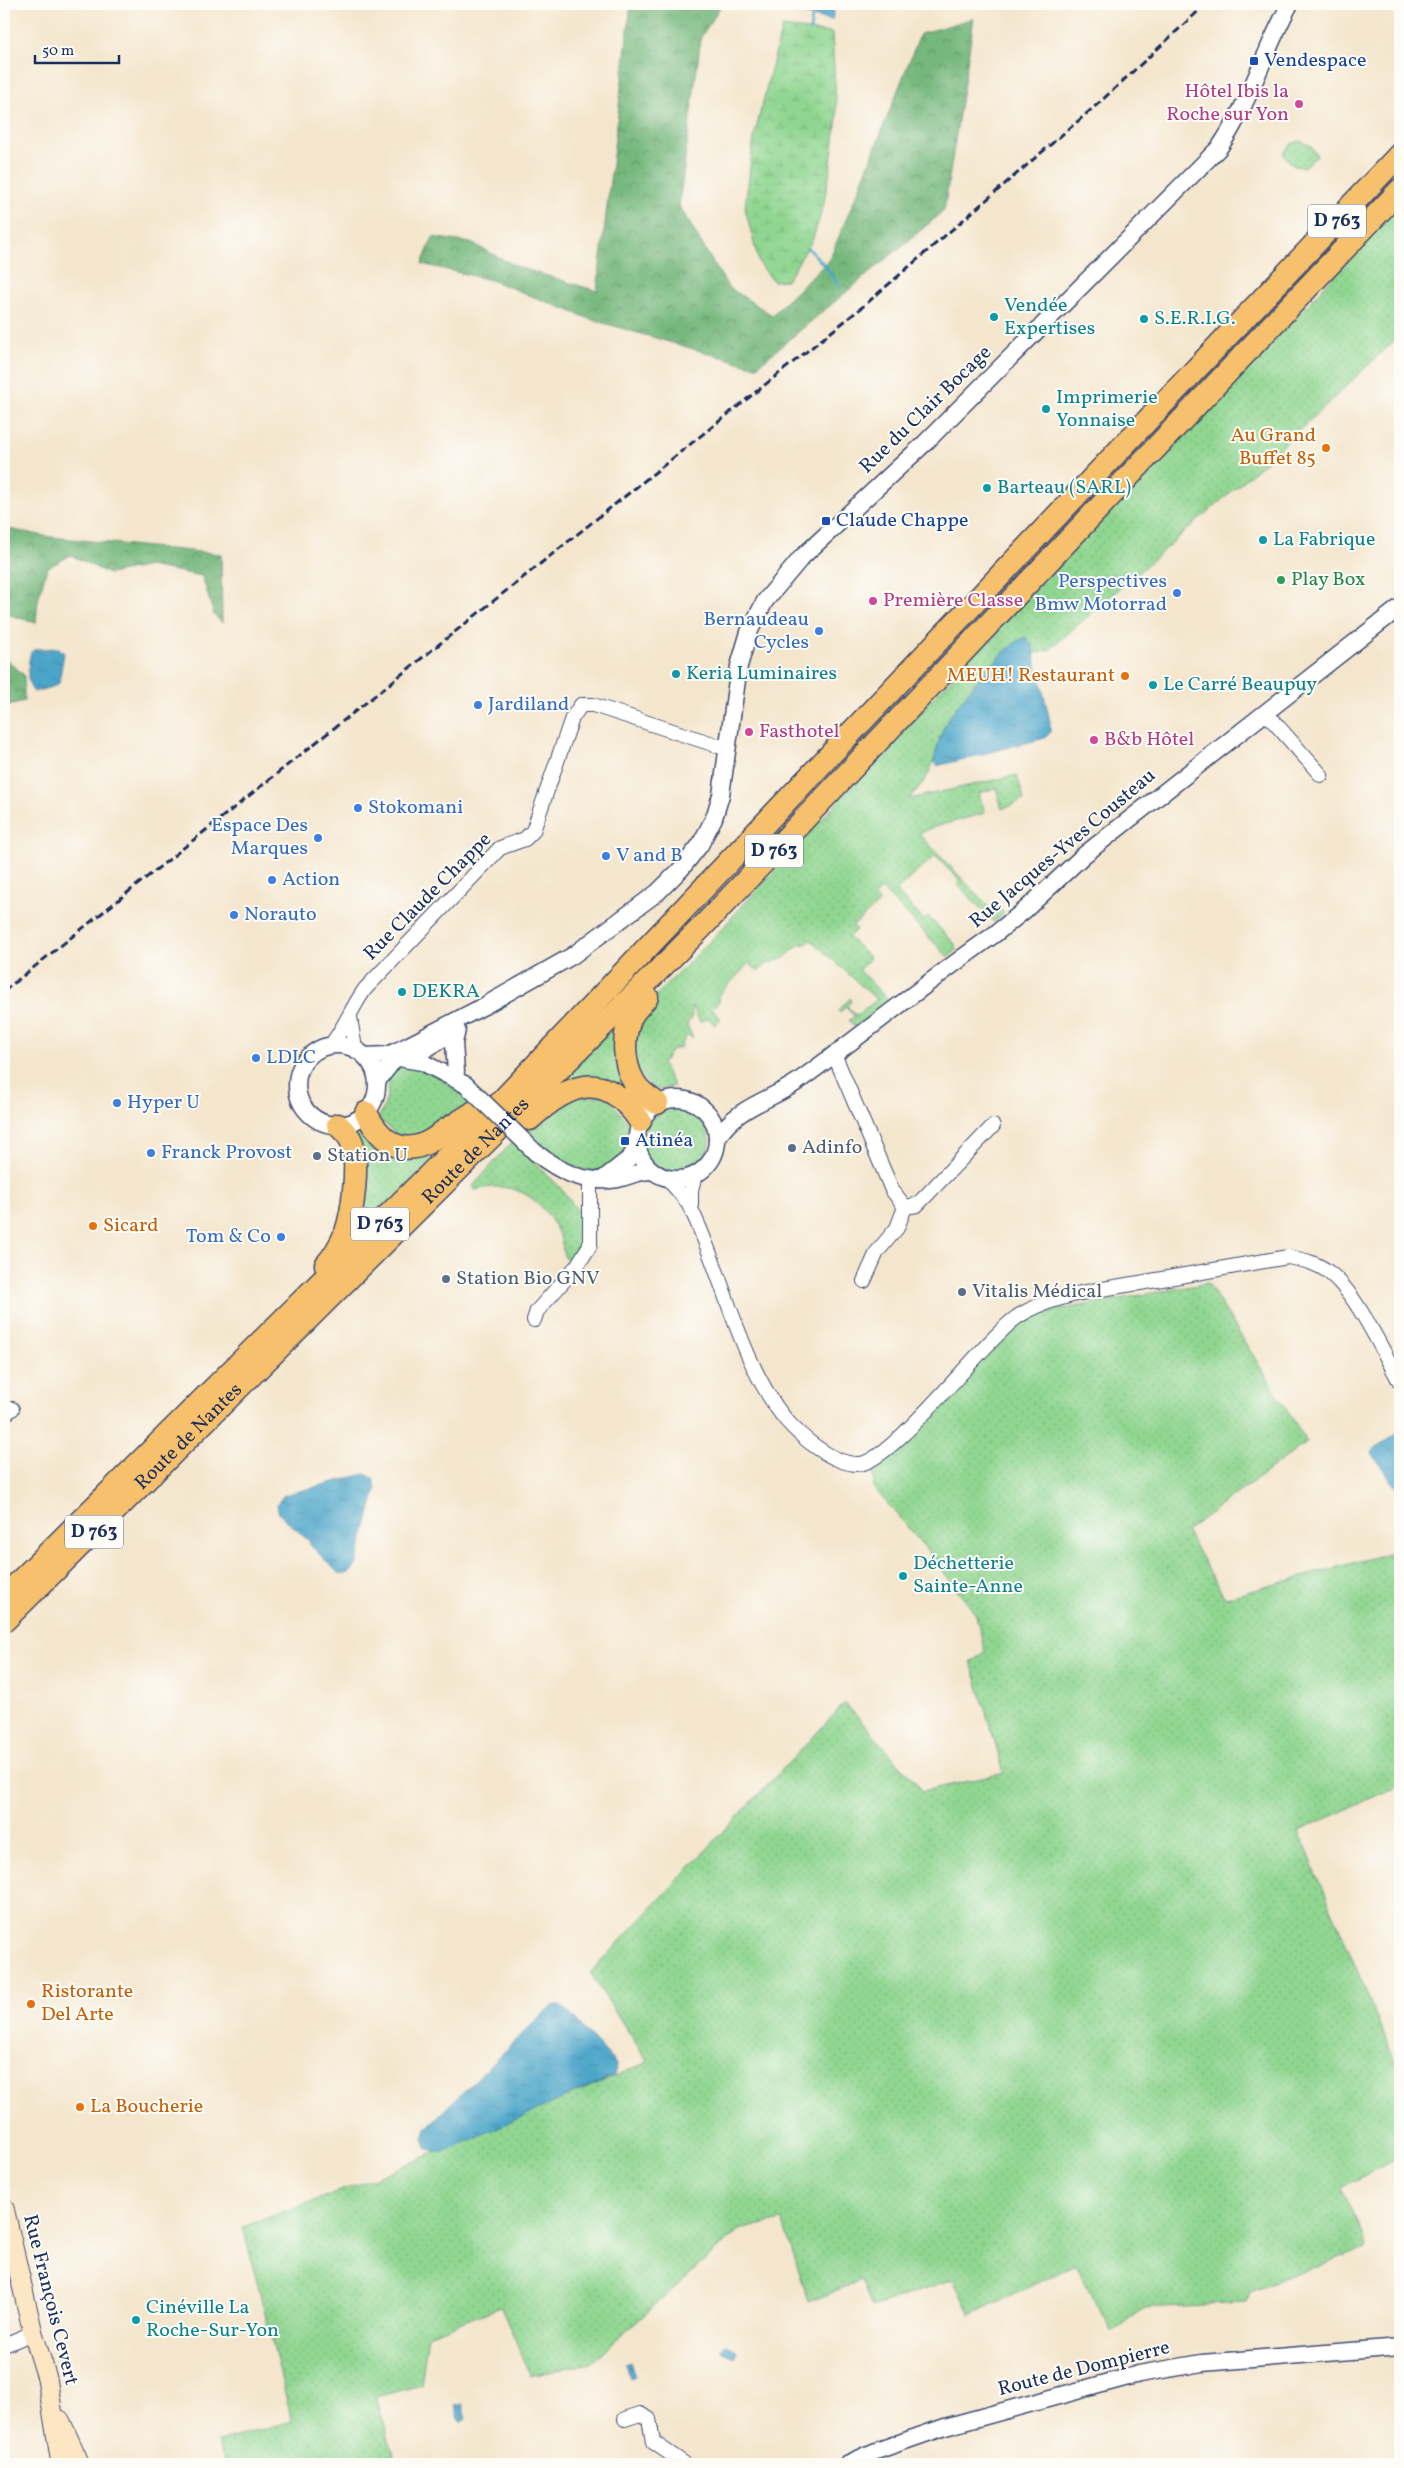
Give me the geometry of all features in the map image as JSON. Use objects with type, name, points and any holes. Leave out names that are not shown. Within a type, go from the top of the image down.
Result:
[{"type":"highway","name":"Route de Nantes","points":[[4,1597],[514,1088],[1400,154]]},
{"type":"highway","name":"Route de Nantes","points":[[4,1621],[334,1295],[688,940],[1400,190]]},
{"type":"highway","points":[[657,1103],[634,1083],[627,1062],[625,1041],[632,1015],[682,961],[688,940]]},
{"type":"highway","points":[[334,1295],[370,1276],[500,1146],[552,1099],[568,1091],[587,1087],[604,1088],[617,1094],[627,1102],[640,1121]]},
{"type":"highway","points":[[366,1113],[378,1132],[389,1144],[400,1147],[414,1146],[431,1141],[446,1130],[470,1117],[497,1093],[514,1088]]},
{"type":"highway","points":[[281,1322],[295,1296],[336,1254],[346,1230],[355,1160],[352,1143],[347,1134],[338,1125]]},
{"type":"main road","name":"Rue François Cevert","points":[[4,2208],[33,2333],[52,2402],[61,2464]]},
{"type":"main road","name":"Rue François Cevert","points":[[52,2402],[80,2464]]},
{"type":"street","name":"Rue du Clair Bocage","points":[[484,1006],[572,956],[658,892],[681,869],[700,845],[714,818],[722,795],[739,666],[749,632],[764,601],[802,557],[936,432],[1218,148],[1240,116],[1277,28],[1290,4]]},
{"type":"street","name":"Rue Jacques-Yves Cousteau","points":[[717,1138],[726,1124],[743,1110],[796,1082],[995,934],[1032,904],[1084,855],[1400,607]]},
{"type":"street","name":"Rue Claude Chappe","points":[[350,1017],[354,1004],[365,989],[500,848],[525,839],[533,831],[572,718],[581,705],[593,705],[728,749]]},
{"type":"street","points":[[1266,713],[1321,775]]},
{"type":"street","points":[[484,1006],[457,1030],[426,1050],[418,1054],[408,1053],[394,1060],[378,1080],[374,1102],[366,1113],[352,1123],[326,1124],[315,1118],[306,1109],[300,1098],[296,1084],[299,1070],[311,1055],[331,1045],[344,1045],[360,1052],[388,1055],[484,1006]]},
{"type":"street","points":[[331,1045],[350,1017]]},
{"type":"street","points":[[350,1017],[360,1052],[373,1066],[378,1080]]},
{"type":"street","points":[[456,1072],[454,1043],[457,1030]]},
{"type":"street","points":[[408,1046],[426,1050],[456,1072],[466,1085],[535,1152],[552,1166],[571,1176],[597,1180],[619,1179],[638,1171],[652,1171]]},
{"type":"street","points":[[834,1054],[892,1190],[904,1206]]},
{"type":"street","points":[[394,1060],[406,1059],[422,1062],[466,1085]]},
{"type":"street","points":[[670,1098],[684,1099],[697,1103],[707,1112],[714,1124],[717,1138],[712,1160],[695,1175],[682,1179],[668,1178],[652,1171],[645,1164],[636,1146],[636,1133],[640,1121],[647,1111],[657,1103],[670,1098]]},
{"type":"street","name":"Rue Jacques-Yves Cousteau","points":[[707,1112],[743,1110]]},
{"type":"street","points":[[904,1206],[917,1205],[993,1126]]},
{"type":"street","points":[[597,1180],[630,1158],[636,1146]]},
{"type":"street","points":[[691,1207],[691,1190],[695,1175]]},
{"type":"street","points":[[668,1178],[691,1207],[745,1344],[768,1394],[786,1419],[821,1451],[858,1464],[871,1460],[894,1444],[994,1336],[1018,1317],[1038,1307],[1082,1293],[1288,1257],[1311,1262],[1331,1274],[1341,1284],[1353,1300],[1400,1382]]},
{"type":"street","points":[[534,1320],[537,1311],[577,1266],[590,1245],[597,1180]]},
{"type":"street","points":[[864,1281],[877,1252],[897,1228],[904,1206]]},
{"type":"street","points":[[4,2345],[33,2333]]},
{"type":"street","name":"Route de Dompierre","points":[[847,2464],[876,2451],[946,2428],[1139,2374],[1202,2363],[1400,2346]]},
{"type":"street","points":[[625,2419],[640,2414],[649,2418],[653,2442],[685,2464]]},
{"type":"green space","points":[[631,4],[722,4],[701,37],[679,206],[728,287],[772,315],[829,260],[920,34],[974,18],[944,211],[756,367],[593,320],[491,280],[422,264],[433,237],[471,243],[518,267],[597,291]]},
{"type":"green space","points":[[782,27],[832,33],[837,118],[823,207],[812,241],[787,280],[773,281],[759,263],[745,208],[754,137]]},
{"type":"green space","points":[[1300,141],[1311,146],[1317,156],[1305,167],[1294,166],[1283,154],[1291,144]]},
{"type":"green space","points":[[1400,204],[1400,335],[1271,457],[1049,650],[1034,654],[1032,645],[1017,641],[971,688],[945,725],[930,771],[909,799],[1017,775],[1024,800],[1002,809],[996,788],[979,793],[985,813],[934,827],[919,834],[992,910],[1001,910],[1004,913],[994,922],[957,884],[960,881],[935,856],[896,891],[924,920],[928,916],[956,945],[954,947],[957,950],[948,957],[882,889],[874,896],[880,902],[853,926],[856,930],[848,937],[870,958],[859,970],[889,1001],[854,1027],[849,1020],[855,1016],[845,1007],[840,1013],[838,1011],[850,998],[852,1000],[847,1006],[856,1015],[877,1000],[811,940],[806,944],[800,944],[784,958],[767,964],[758,972],[749,963],[717,997],[720,1000],[712,1009],[721,1019],[715,1025],[708,1018],[700,1022],[692,1006],[692,1016],[687,1025],[693,1038],[687,1035],[680,1048],[672,1050],[662,1064],[674,1086],[659,1090],[650,1087],[639,1074],[632,1055],[639,1016],[651,1000],[714,937],[915,717],[1106,514],[1284,330]]},
{"type":"green space","points":[[4,528],[50,537],[221,554],[222,623],[214,615],[202,576],[149,566],[109,574],[71,555],[47,568],[38,600],[36,623],[4,613]]},
{"type":"green space","points":[[4,657],[24,675],[24,701],[4,706]]},
{"type":"green space","points":[[625,1020],[635,1091],[613,1087],[530,1112],[608,1032]]},
{"type":"green space","points":[[403,1066],[423,1070],[442,1079],[475,1106],[407,1144],[379,1119],[385,1103],[391,1075]]},
{"type":"green space","points":[[606,1095],[628,1123],[625,1152],[604,1169],[593,1171],[571,1165],[541,1144],[525,1128],[562,1099]]},
{"type":"green space","points":[[676,1109],[689,1112],[699,1119],[706,1129],[709,1142],[706,1155],[699,1165],[689,1172],[676,1175],[663,1172],[653,1165],[646,1155],[643,1142],[646,1129],[653,1119],[663,1112]]},
{"type":"green space","points":[[363,1129],[436,1145],[442,1150],[356,1236],[354,1133]]},
{"type":"green space","points":[[513,1141],[559,1186],[579,1212],[582,1213],[583,1226],[580,1246],[568,1262],[564,1256],[561,1240],[546,1212],[527,1195],[503,1187],[475,1190],[473,1186]]},
{"type":"green space","points":[[1208,1283],[1307,1442],[1186,1531],[1225,1598],[1400,1550],[1400,1785],[1299,1831],[1400,2073],[1400,2157],[1342,2187],[1367,2247],[1250,2292],[1247,2303],[1143,2308],[1112,2332],[1075,2265],[970,2315],[953,2279],[872,2307],[861,2280],[809,2302],[782,2220],[739,2230],[591,2363],[530,2376],[501,2307],[428,2335],[421,2385],[376,2397],[394,2456],[350,2464],[225,2464],[218,2442],[292,2421],[243,2227],[375,2178],[648,2062],[590,1973],[845,1703],[923,1791],[1004,1773],[971,1662],[985,1652],[976,1615],[927,1550],[874,1488],[873,1470],[1018,1317]]},
{"type":"water","points":[[787,4],[835,4],[832,20],[786,11]]},
{"type":"water","points":[[1025,637],[1032,645],[1050,721],[1050,733],[1045,738],[937,766],[934,761],[939,741],[953,712],[971,688],[994,663]]},
{"type":"water","points":[[59,648],[64,653],[59,683],[34,692],[28,679],[31,652],[36,649]]},
{"type":"water","points":[[1400,1432],[1400,1489],[1398,1491],[1372,1453],[1376,1447]]},
{"type":"water","points":[[365,1474],[373,1478],[376,1489],[356,1565],[348,1573],[341,1574],[279,1514],[277,1504],[284,1495]]},
{"type":"water","points":[[556,2005],[569,2013],[616,2064],[615,2075],[441,2153],[426,2148],[423,2139],[426,2128],[549,2008]]},
{"type":"water","points":[[725,2344],[737,2350],[734,2357],[722,2351]]},
{"type":"water","points":[[630,2362],[635,2377],[630,2379],[625,2364]]},
{"type":"water","points":[[463,2404],[467,2419],[461,2423],[455,2406]]},
{"type":"waterway","points":[[810,30],[812,17]]},
{"type":"waterway","points":[[808,248],[828,269],[839,287]]},
{"type":"railway","points":[[4,991],[860,309],[1100,102],[1206,4]]},
{"type":"place","name":"Vendespace","points":[[1254,61]]},
{"type":"place","name":"Hôtel Ibis la Roche sur Yon","points":[[1299,104]]},
{"type":"place","name":"Vendée Expertises","points":[[994,317]]},
{"type":"place","name":"S.E.R.I.G.","points":[[1144,319]]},
{"type":"place","name":"Imprimerie Yonnaise","points":[[1046,409]]},
{"type":"place","name":"Au Grand Buffet 85","points":[[1326,448]]},
{"type":"place","name":"Barteau (SARL)","points":[[987,488]]},
{"type":"place","name":"Claude Chappe","points":[[826,521]]},
{"type":"place","name":"La Fabrique","points":[[1263,540]]},
{"type":"place","name":"Play Box","points":[[1281,580]]},
{"type":"place","name":"Perspectives Bmw Motorrad","points":[[1177,593]]},
{"type":"place","name":"Première Classe","points":[[873,601]]},
{"type":"place","name":"Bernaudeau Cycles","points":[[819,631]]},
{"type":"place","name":"Keria Luminaires","points":[[676,674]]},
{"type":"place","name":"MEUH! Restaurant","points":[[1125,676]]},
{"type":"place","name":"Le Carré Beaupuy","points":[[1153,685]]},
{"type":"place","name":"Jardiland","points":[[478,705]]},
{"type":"place","name":"Fasthotel","points":[[749,732]]},
{"type":"place","name":"B&b Hôtel","points":[[1094,740]]},
{"type":"place","name":"Stokomani","points":[[358,808]]},
{"type":"place","name":"Espace Des Marques","points":[[318,838]]},
{"type":"place","name":"V and B","points":[[606,856]]},
{"type":"place","name":"Action","points":[[272,880]]},
{"type":"place","name":"Norauto","points":[[234,915]]},
{"type":"place","name":"DEKRA","points":[[402,992]]},
{"type":"place","name":"LDLC","points":[[256,1058]]},
{"type":"place","name":"Hyper U","points":[[117,1103]]},
{"type":"place","name":"Atinéa","points":[[625,1141]]},
{"type":"place","name":"Adinfo","points":[[792,1148]]},
{"type":"place","name":"Franck Provost","points":[[151,1153]]},
{"type":"place","name":"Station U","points":[[317,1156]]},
{"type":"place","name":"Sicard","points":[[93,1226]]},
{"type":"place","name":"Tom & Co","points":[[281,1237]]},
{"type":"place","name":"Station Bio GNV","points":[[446,1279]]},
{"type":"place","name":"Vitalis Médical","points":[[962,1292]]},
{"type":"place","name":"Déchetterie Sainte-Anne","points":[[903,1576]]},
{"type":"place","name":"Ristorante Del Arte","points":[[31,2004]]},
{"type":"place","name":"La Boucherie","points":[[80,2107]]},
{"type":"place","name":"Cinéville La Roche-Sur-Yon","points":[[136,2320]]}]
